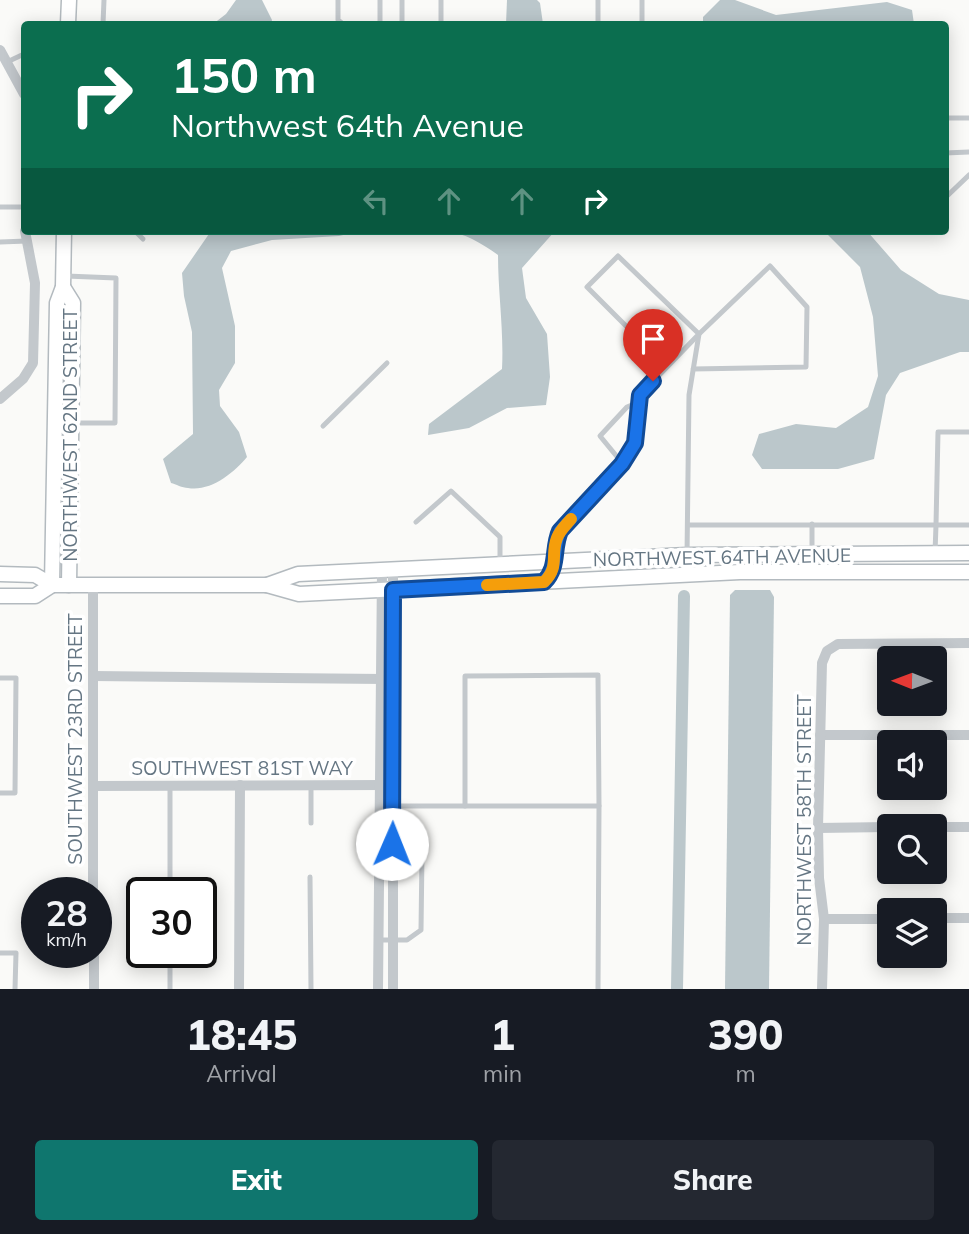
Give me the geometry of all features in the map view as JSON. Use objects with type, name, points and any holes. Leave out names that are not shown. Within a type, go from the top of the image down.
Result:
[{"type":"street","points":[[68,0],[68,21]]},
{"type":"street","points":[[0,50],[21,88]]},
{"type":"street","name":"NORTHWEST 62ND STREET","points":[[52,585],[57,303],[63,281],[64,235]]},
{"type":"street","points":[[0,400],[23,379],[33,363],[34,283],[26,236]]},
{"type":"street","name":"NORTHWEST 62ND STREET","points":[[63,281],[73,303],[69,585]]},
{"type":"street","points":[[55,440],[61,450],[71,456]]},
{"type":"street","points":[[935,553],[935,572]]},
{"type":"street","name":"NORTHWEST 64TH AVENUE","points":[[267,585],[298,574],[687,555],[969,553]]},
{"type":"street","points":[[687,555],[688,575]]},
{"type":"street","points":[[544,582],[554,568],[554,562]]},
{"type":"street","points":[[379,989],[379,680],[388,571]]},
{"type":"street","name":"NORTHWEST 64TH AVENUE","points":[[52,585],[267,585],[299,594],[740,572],[969,572]]},
{"type":"street","points":[[0,574],[35,575],[52,585],[35,596],[0,596]]},
{"type":"street","name":"SOUTHWEST 23RD STREET","points":[[93,586],[93,877]]},
{"type":"street","points":[[387,591],[392,679],[393,989]]},
{"type":"street","name":"NORTHWEST 58TH STREET","points":[[822,989],[824,919],[819,878],[818,828],[822,663],[827,651],[838,644],[969,643]]},
{"type":"street","points":[[93,676],[392,679]]},
{"type":"street","points":[[820,735],[969,735]]},
{"type":"street","points":[[239,989],[240,785]]},
{"type":"street","name":"SOUTHWEST 81ST WAY","points":[[93,786],[392,785]]},
{"type":"street","points":[[818,828],[877,827]]},
{"type":"street","points":[[947,827],[969,827]]},
{"type":"street","points":[[947,918],[969,918]]},
{"type":"street","points":[[824,919],[877,919]]},
{"type":"street","points":[[93,968],[94,989]]},
{"type":"lane","points":[[103,21],[104,0]]},
{"type":"lane","points":[[338,0],[339,21]]},
{"type":"lane","points":[[380,0],[380,21]]},
{"type":"lane","points":[[402,0],[402,21]]},
{"type":"lane","points":[[441,0],[441,21]]},
{"type":"lane","points":[[598,0],[598,21]]},
{"type":"lane","points":[[642,0],[642,21]]},
{"type":"lane","points":[[7,62],[21,55]]},
{"type":"lane","points":[[949,118],[969,118]]},
{"type":"lane","points":[[949,153],[969,152]]},
{"type":"lane","points":[[949,194],[969,175]]},
{"type":"lane","points":[[0,206],[21,207]]},
{"type":"lane","points":[[139,235],[143,239]]},
{"type":"lane","points":[[0,242],[26,236]]},
{"type":"lane","points":[[667,367],[587,287],[618,256],[699,334]]},
{"type":"lane","points":[[554,562],[555,541],[560,531],[622,464],[635,443],[640,395],[699,334],[770,266],[807,307],[806,367],[693,369]]},
{"type":"lane","points":[[63,281],[116,278],[115,423],[72,423]]},
{"type":"lane","points":[[687,555],[688,395],[699,334]]},
{"type":"lane","points":[[323,426],[387,363]]},
{"type":"lane","points":[[622,464],[600,436],[627,407],[639,402]]},
{"type":"lane","points":[[935,553],[938,432],[969,432]]},
{"type":"lane","points":[[416,522],[451,491],[500,537],[500,564]]},
{"type":"lane","points":[[812,524],[812,553]]},
{"type":"lane","points":[[688,525],[969,525]]},
{"type":"lane","points":[[465,806],[465,676],[598,675],[598,989]]},
{"type":"lane","points":[[0,678],[16,678],[16,703],[15,793],[0,793]]},
{"type":"lane","points":[[170,786],[170,877]]},
{"type":"lane","points":[[311,786],[311,823]]},
{"type":"lane","points":[[379,806],[598,806]]},
{"type":"lane","points":[[378,843],[413,844],[422,854],[421,930],[407,940],[379,940]]},
{"type":"lane","points":[[310,877],[311,989]]},
{"type":"lane","points":[[0,953],[16,953],[15,989]]},
{"type":"lane","points":[[170,968],[170,989]]},
{"type":"shaded area","points":[[236,0],[262,0],[272,20],[217,21]]},
{"type":"shaded area","points":[[507,0],[537,0],[540,3],[543,21],[506,21]]},
{"type":"shaded area","points":[[720,0],[735,0],[776,15],[887,2],[912,10],[914,21],[703,21],[703,17]]},
{"type":"shaded area","points":[[208,235],[343,235],[272,240],[231,251],[222,268],[235,326],[235,363],[219,390],[220,406],[239,432],[247,457],[228,475],[213,484],[196,488],[171,483],[163,459],[193,434],[192,332],[182,273]]},
{"type":"shaded area","points":[[462,235],[551,235],[522,268],[526,298],[547,334],[550,377],[546,405],[507,408],[469,428],[428,435],[429,424],[502,369],[498,255]]},
{"type":"shaded area","points":[[828,235],[870,235],[901,270],[939,294],[969,300],[969,352],[960,352],[900,373],[886,395],[874,459],[838,469],[762,469],[752,455],[759,434],[796,424],[836,428],[868,407],[878,376],[873,317],[860,267]]},
{"type":"shaded area","points":[[735,590],[770,590],[774,597],[769,989],[725,989],[730,595]]},
{"type":"waterway","points":[[677,989],[684,596]]},
{"type":"slow traffic","points":[[487,585],[544,582],[554,568],[555,541],[571,519]]},
{"type":"route","points":[[392,844],[393,590],[544,582],[554,568],[555,541],[560,531],[622,464],[635,443],[640,395],[653,381]]}]
